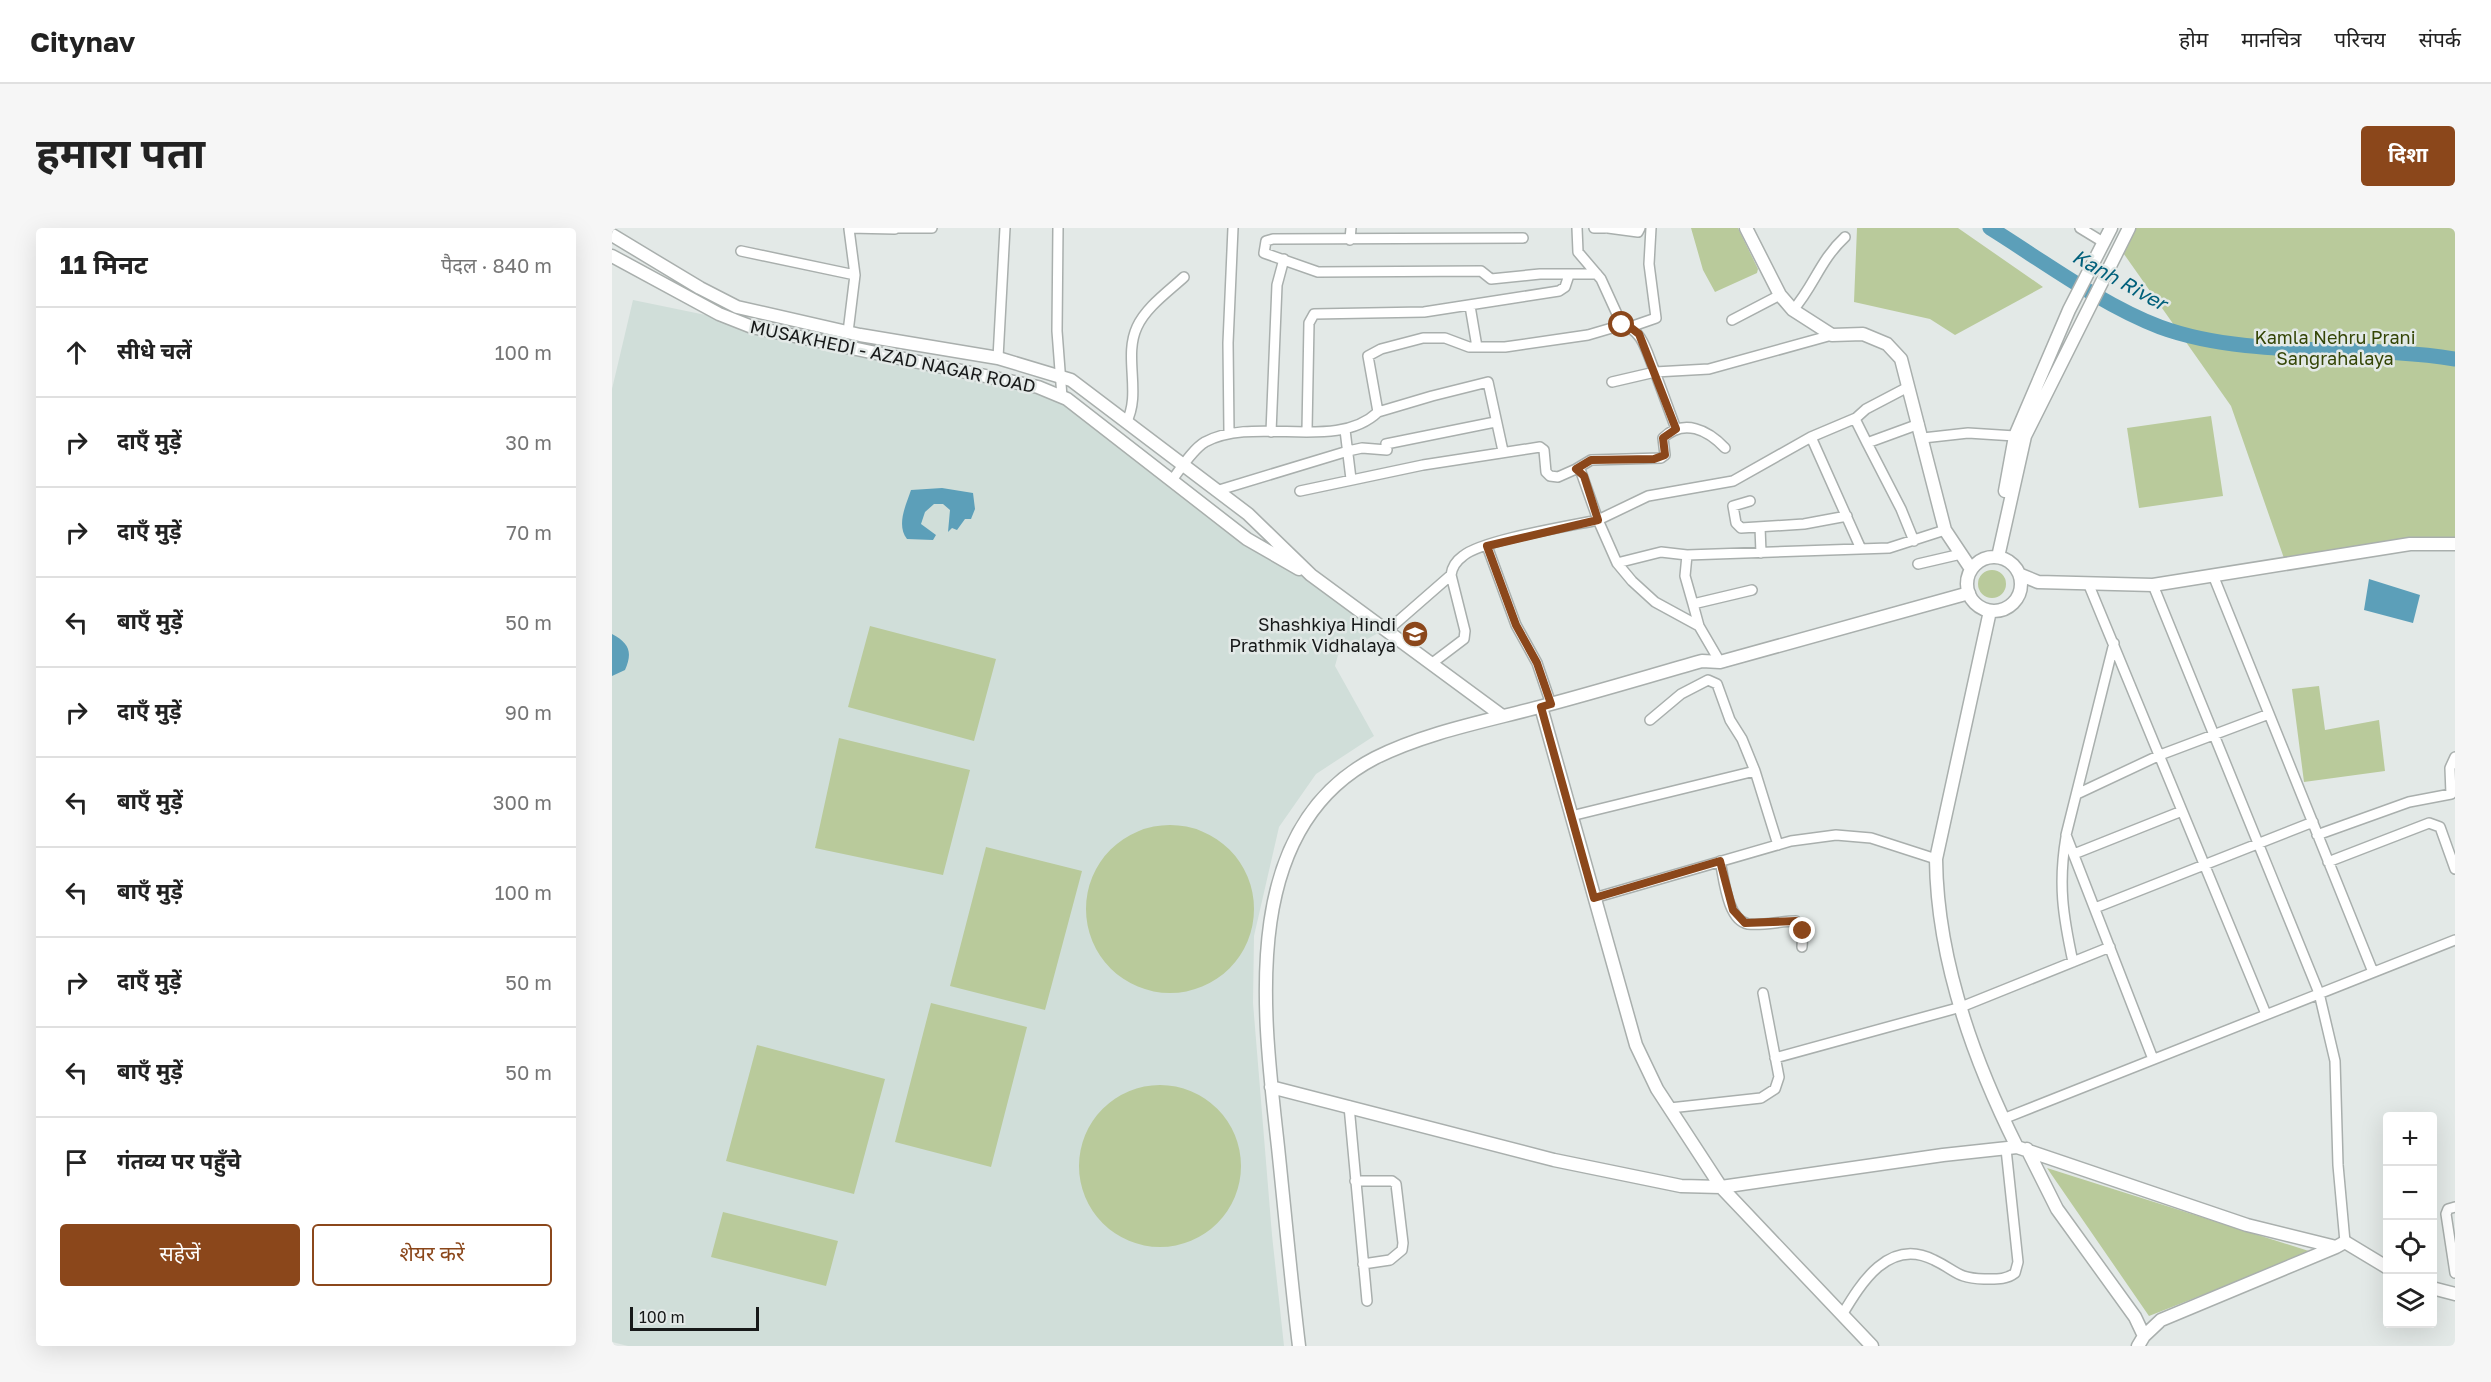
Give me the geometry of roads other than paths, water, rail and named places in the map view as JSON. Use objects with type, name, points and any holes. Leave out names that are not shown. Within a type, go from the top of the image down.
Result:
[{"type":"street","points":[[859,350],[854,333],[855,274],[849,228],[932,228]]},
{"type":"street","points":[[998,358],[1005,228]]},
{"type":"street","points":[[1058,228],[1057,331],[1067,378],[1062,397]]},
{"type":"street","points":[[1229,432],[1228,343],[1233,228]]},
{"type":"street","points":[[1350,240],[1351,228]]},
{"type":"street","points":[[1374,240],[1375,228]]},
{"type":"street","points":[[1577,228],[1578,252],[1597,274],[1626,326],[1639,334],[1676,429]]},
{"type":"street","points":[[1594,228],[1638,232],[1640,228]]},
{"type":"street","points":[[1378,412],[1368,356],[1371,353],[1423,338],[1445,338],[1469,347],[1505,347],[1588,335],[1656,318],[1649,264],[1651,228]]},
{"type":"street","points":[[1746,228],[1780,295],[1793,310],[1832,335]]},
{"type":"street","points":[[2080,228],[2103,242]]},
{"type":"street","points":[[1995,557],[2015,436],[2069,310],[2110,228]]},
{"type":"street","points":[[1995,557],[2025,436],[2128,228]]},
{"type":"street","points":[[612,236],[737,307],[854,333],[998,358],[1067,378],[1248,514],[1311,575],[1501,715]]},
{"type":"street","points":[[1793,310],[1806,295],[1813,276],[1845,237]]},
{"type":"street","points":[[1523,238],[1374,240],[1273,238],[1266,241],[1264,254],[1284,259],[1318,273],[1481,271],[1491,279],[1540,274],[1597,274]]},
{"type":"street","points":[[741,251],[855,274]]},
{"type":"street","name":"MUSAKHEDI - AZAD NAGAR ROAD","points":[[612,256],[719,314],[752,327],[1038,387],[1062,397],[1104,426],[1247,539],[1311,575]]},
{"type":"street","points":[[1271,432],[1277,285],[1284,259]]},
{"type":"street","points":[[1307,430],[1310,323],[1314,314],[1424,312],[1470,306],[1559,291],[1565,286],[1569,275]]},
{"type":"street","points":[[1126,423],[1134,397],[1133,350],[1137,328],[1146,314],[1184,277]]},
{"type":"street","points":[[1732,320],[1780,295]]},
{"type":"street","points":[[1470,306],[1477,347]]},
{"type":"street","points":[[1612,382],[1655,372],[1709,369],[1832,335],[1863,334],[1887,344],[1901,359],[1946,530],[1971,569]]},
{"type":"street","points":[[1172,480],[1203,443],[1229,432],[1345,430],[1366,423],[1378,412],[1488,382],[1503,451]]},
{"type":"street","points":[[1388,630],[1450,575],[1453,566],[1464,554],[1487,546],[1598,520],[1648,496],[1733,480],[1811,437],[1855,419],[1866,409],[1908,387]]},
{"type":"street","points":[[1855,419],[1901,509],[1914,541]]},
{"type":"street","points":[[1215,490],[1348,451],[1362,448],[1387,450],[1386,444],[1495,422]]},
{"type":"street","points":[[1867,443],[1919,424]]},
{"type":"street","points":[[1300,491],[1351,479],[1503,451],[1542,448],[1546,472],[1550,476],[1563,475],[1591,460],[1661,458],[1665,455],[1663,438],[1676,429],[1696,428],[1714,436],[1725,448]]},
{"type":"street","points":[[1345,430],[1351,479]]},
{"type":"street","points":[[1923,438],[1968,433],[2015,436]]},
{"type":"street","points":[[1811,437],[1861,549]]},
{"type":"street","points":[[1576,469],[1584,476],[1598,520],[1617,563],[1649,597],[1699,626]]},
{"type":"street","points":[[1750,501],[1733,506],[1736,523],[1741,528],[1847,516]]},
{"type":"street","points":[[1760,527],[1761,553]]},
{"type":"street","points":[[1617,563],[1661,552],[1687,555],[1827,553],[1889,548],[1946,530]]},
{"type":"street","points":[[2021,575],[2022,588],[2017,599],[2002,610],[1990,611],[1978,606],[1969,593],[1967,579],[1971,569],[1980,561],[1995,557],[2009,561],[2021,575],[2038,582],[2152,585],[2410,544],[2455,544]]},
{"type":"street","points":[[1487,546],[1516,625],[1537,663],[1571,816],[1636,1045],[1645,1067],[1721,1187],[1872,1346]]},
{"type":"street","points":[[1918,564],[1961,554]]},
{"type":"street","points":[[1687,555],[1685,576],[1699,626],[1719,662]]},
{"type":"street","points":[[1431,664],[1453,650],[1464,639],[1465,631],[1450,575]]},
{"type":"street","points":[[2213,575],[2373,972]]},
{"type":"street","points":[[2088,584],[2266,1014]]},
{"type":"street","points":[[2152,585],[2319,993],[2335,1061],[2341,1245]]},
{"type":"street","points":[[1693,604],[1752,590]]},
{"type":"street","points":[[1299,1346],[1271,1086],[1264,983],[1267,943],[1278,883],[1294,842],[1313,808],[1373,759],[1400,747],[1501,715],[1546,705],[1702,661],[1719,662],[1969,593]]},
{"type":"street","points":[[1990,611],[1936,859],[1942,932],[1961,1007],[2003,1119],[2017,1148],[2135,1317],[2141,1341]]},
{"type":"street","points":[[2073,962],[2062,912],[2061,865],[2114,643]]},
{"type":"street","points":[[1650,720],[1681,694],[1707,680],[1713,681],[1720,688],[1730,720],[1742,739],[1755,771],[1778,845]]},
{"type":"street","points":[[2077,794],[2160,755],[2269,714]]},
{"type":"street","points":[[2318,835],[2409,802],[2453,794],[2450,768],[2455,757]]},
{"type":"street","points":[[1571,816],[1755,771]]},
{"type":"street","points":[[2074,854],[2182,811]]},
{"type":"street","points":[[2095,908],[2313,822]]},
{"type":"street","points":[[2328,862],[2429,823],[2440,827],[2455,869]]},
{"type":"street","points":[[1594,898],[1778,845],[1836,835],[1871,838],[1936,859]]},
{"type":"street","points":[[2067,835],[2153,1059]]},
{"type":"street","points":[[1720,861],[1729,898],[1739,918],[1745,923],[1752,924],[1796,921],[1803,931],[1802,947]]},
{"type":"street","points":[[2003,1119],[2455,939]]},
{"type":"street","points":[[1775,1058],[1961,1007],[2110,947]]},
{"type":"street","points":[[1670,1108],[1761,1098],[1778,1084],[1763,993]]},
{"type":"street","points":[[1271,1086],[1554,1160],[1665,1184],[1721,1187],[1943,1155],[2017,1148],[2247,1225],[2341,1245],[2383,1266]]},
{"type":"street","points":[[1349,1106],[1367,1301]]},
{"type":"street","points":[[1842,1315],[1872,1270],[1882,1263],[1906,1254],[1918,1254],[1935,1260],[1961,1277],[1997,1279],[2015,1273],[2018,1262],[2017,1148]]},
{"type":"street","points":[[1355,1181],[1392,1181],[1396,1184],[1403,1243],[1402,1250],[1390,1260],[1363,1264]]},
{"type":"street","points":[[2455,1207],[2448,1209],[2446,1214],[2455,1273]]},
{"type":"street","points":[[2141,1341],[2162,1320],[2341,1245]]},
{"type":"street","points":[[2437,1289],[2455,1294]]},
{"type":"water","points":[[942,488],[973,493],[975,509],[971,519],[965,519],[957,530],[952,528],[948,532],[950,510],[943,504],[934,504],[925,512],[921,524],[936,535],[933,540],[907,539],[902,528],[902,521],[911,490]]},
{"type":"water","points":[[2369,579],[2420,595],[2413,623],[2364,610]]},
{"type":"water","points":[[612,634],[626,645],[629,658],[625,670],[612,676]]},
{"type":"waterway","name":"Kanh River","points":[[1990,228],[2116,307],[2160,327],[2195,337],[2231,344],[2419,354],[2455,359]]},
{"type":"place","name":"Shashkiya Hindi Prathmik Vidhalaya","points":[[1415,634]]},
{"type":"park label","name":"Kamla Nehru Prani Sangrahalaya","points":[[2335,347]]}]
